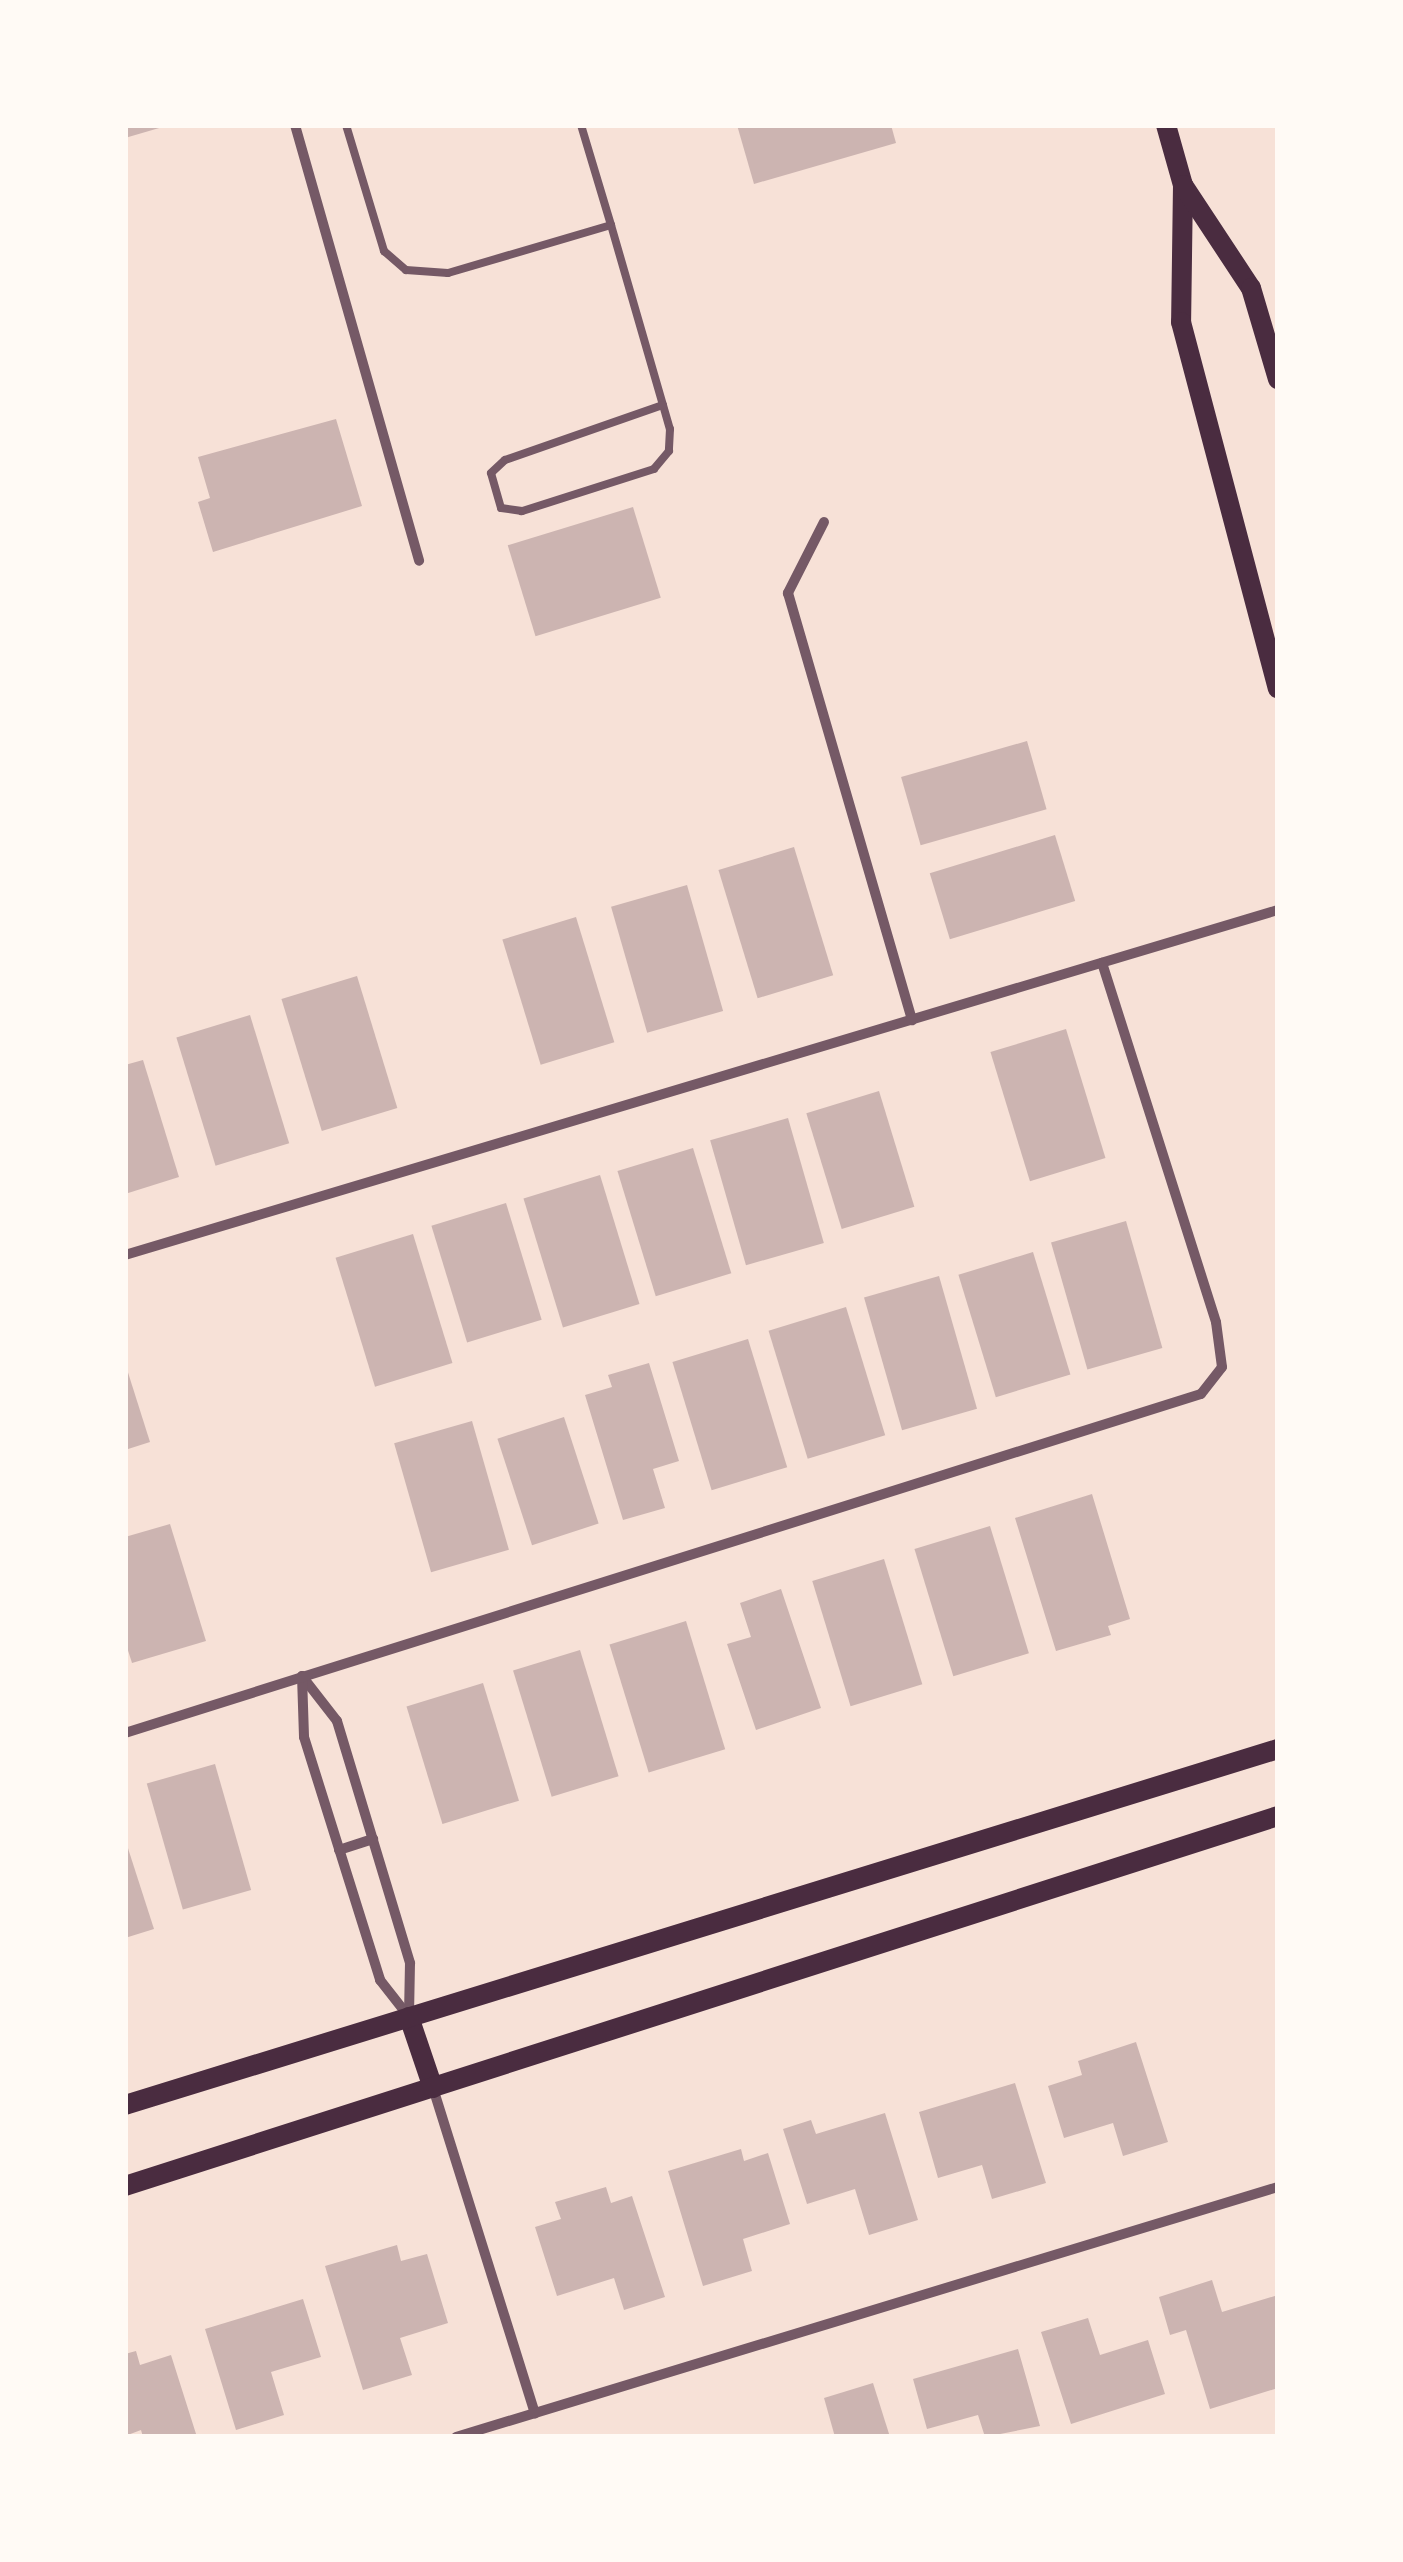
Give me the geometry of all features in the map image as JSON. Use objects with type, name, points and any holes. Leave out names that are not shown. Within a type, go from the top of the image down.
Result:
[{"type":"main road","points":[[1166,125],[1183,185],[1181,322],[1278,688]]},
{"type":"main road","points":[[1183,185],[1251,288],[1278,379]]},
{"type":"main road","points":[[125,2106],[1278,1749]]},
{"type":"main road","points":[[125,2186],[1278,1816]]},
{"type":"main road","points":[[409,2018],[433,2088]]},
{"type":"street","points":[[295,125],[420,561]]},
{"type":"street","points":[[824,522],[788,593],[912,1020]]},
{"type":"street","points":[[125,1255],[1278,910]]},
{"type":"street","points":[[125,1733],[1154,1413],[1201,1394],[1222,1367],[1216,1322],[1102,963]]},
{"type":"street","points":[[302,1676],[337,1721],[410,1964],[409,2018]]},
{"type":"street","points":[[302,1676],[304,1737],[380,1980],[409,2018]]},
{"type":"street","points":[[340,1850],[373,1840]]},
{"type":"street","points":[[433,2088],[535,2413]]},
{"type":"street","points":[[456,2437],[1278,2187]]},
{"type":"lane","points":[[346,125],[384,251],[406,270],[448,273],[611,225]]},
{"type":"lane","points":[[581,125],[663,405],[669,451],[654,468],[522,511],[501,508],[492,493],[491,473],[505,460],[663,405]]},
{"type":"building","points":[[125,125],[166,125],[166,126],[125,138]]},
{"type":"building","points":[[737,125],[891,125],[896,143],[754,184]]},
{"type":"building","points":[[336,419],[362,506],[213,552],[198,502],[210,498],[198,457]]},
{"type":"building","points":[[633,507],[661,598],[535,636],[508,545]]},
{"type":"building","points":[[1027,741],[1047,809],[921,845],[901,777]]},
{"type":"building","points":[[1055,835],[1075,901],[950,939],[930,873]]},
{"type":"building","points":[[794,847],[833,975],[758,998],[718,870]]},
{"type":"building","points":[[687,885],[723,1011],[647,1033],[611,907]]},
{"type":"building","points":[[576,917],[614,1042],[541,1065],[502,940]]},
{"type":"building","points":[[357,976],[397,1108],[322,1131],[281,999]]},
{"type":"building","points":[[250,1015],[289,1143],[216,1166],[176,1038]]},
{"type":"building","points":[[1066,1029],[1105,1158],[1030,1181],[990,1052]]},
{"type":"building","points":[[143,1060],[179,1177],[125,1194],[125,1065]]},
{"type":"building","points":[[879,1091],[914,1207],[842,1229],[806,1113]]},
{"type":"building","points":[[788,1118],[824,1243],[746,1265],[710,1140]]},
{"type":"building","points":[[693,1148],[731,1273],[656,1296],[617,1171]]},
{"type":"building","points":[[600,1175],[639,1304],[563,1327],[523,1198]]},
{"type":"building","points":[[506,1203],[542,1320],[467,1342],[431,1226]]},
{"type":"building","points":[[1126,1221],[1162,1348],[1087,1369],[1051,1242]]},
{"type":"building","points":[[413,1234],[452,1363],[375,1387],[336,1258]]},
{"type":"building","points":[[1033,1252],[1070,1374],[996,1397],[958,1275]]},
{"type":"building","points":[[939,1276],[977,1409],[902,1430],[864,1297]]},
{"type":"building","points":[[846,1307],[885,1435],[808,1459],[769,1331]]},
{"type":"building","points":[[748,1339],[787,1467],[712,1490],[672,1362]]},
{"type":"building","points":[[125,1363],[150,1442],[125,1450]]},
{"type":"building","points":[[649,1363],[679,1461],[653,1469],[665,1508],[623,1520],[585,1395],[612,1387],[608,1375]]},
{"type":"building","points":[[564,1417],[599,1524],[532,1545],[497,1439]]},
{"type":"building","points":[[472,1421],[509,1550],[431,1572],[394,1443]]},
{"type":"building","points":[[1092,1494],[1130,1619],[1108,1626],[1111,1635],[1056,1651],[1015,1518]]},
{"type":"building","points":[[170,1524],[206,1641],[132,1663],[125,1641],[125,1537]]},
{"type":"building","points":[[990,1526],[1029,1653],[953,1676],[914,1549]]},
{"type":"building","points":[[884,1559],[922,1684],[851,1706],[812,1581]]},
{"type":"building","points":[[781,1589],[821,1708],[756,1730],[727,1644],[751,1637],[740,1603]]},
{"type":"building","points":[[686,1621],[725,1749],[649,1773],[609,1644]]},
{"type":"building","points":[[580,1650],[619,1776],[552,1797],[513,1670]]},
{"type":"building","points":[[483,1683],[519,1801],[442,1824],[406,1706]]},
{"type":"building","points":[[215,1764],[251,1890],[183,1909],[147,1784]]},
{"type":"building","points":[[125,1839],[154,1929],[125,1938]]},
{"type":"building","points":[[1136,2042],[1168,2142],[1123,2156],[1113,2123],[1064,2138],[1048,2086],[1082,2075],[1078,2061]]},
{"type":"building","points":[[1015,2083],[1046,2183],[992,2199],[982,2165],[938,2178],[919,2112]]},
{"type":"building","points":[[885,2113],[918,2220],[869,2235],[855,2189],[807,2204],[783,2129],[811,2120],[816,2134]]},
{"type":"building","points":[[741,2149],[744,2161],[768,2153],[790,2224],[743,2239],[752,2271],[703,2286],[668,2171]]},
{"type":"building","points":[[606,2187],[611,2203],[632,2196],[665,2297],[624,2310],[614,2278],[557,2296],[535,2227],[561,2219],[555,2202]]},
{"type":"building","points":[[397,2245],[401,2261],[427,2254],[448,2323],[400,2338],[412,2375],[363,2390],[325,2266]]},
{"type":"building","points":[[1212,2280],[1222,2312],[1278,2295],[1278,2388],[1210,2409],[1186,2330],[1170,2335],[1159,2297]]},
{"type":"building","points":[[303,2299],[321,2357],[271,2372],[284,2415],[236,2430],[205,2329]]},
{"type":"building","points":[[1088,2318],[1100,2355],[1148,2340],[1165,2394],[1071,2424],[1041,2332]]},
{"type":"building","points":[[1018,2349],[1040,2426],[985,2437],[978,2415],[927,2429],[913,2379]]},
{"type":"building","points":[[136,2351],[140,2365],[171,2355],[197,2437],[143,2437],[141,2430],[125,2436],[125,2354]]},
{"type":"building","points":[[873,2383],[890,2437],[835,2437],[824,2398]]}]
